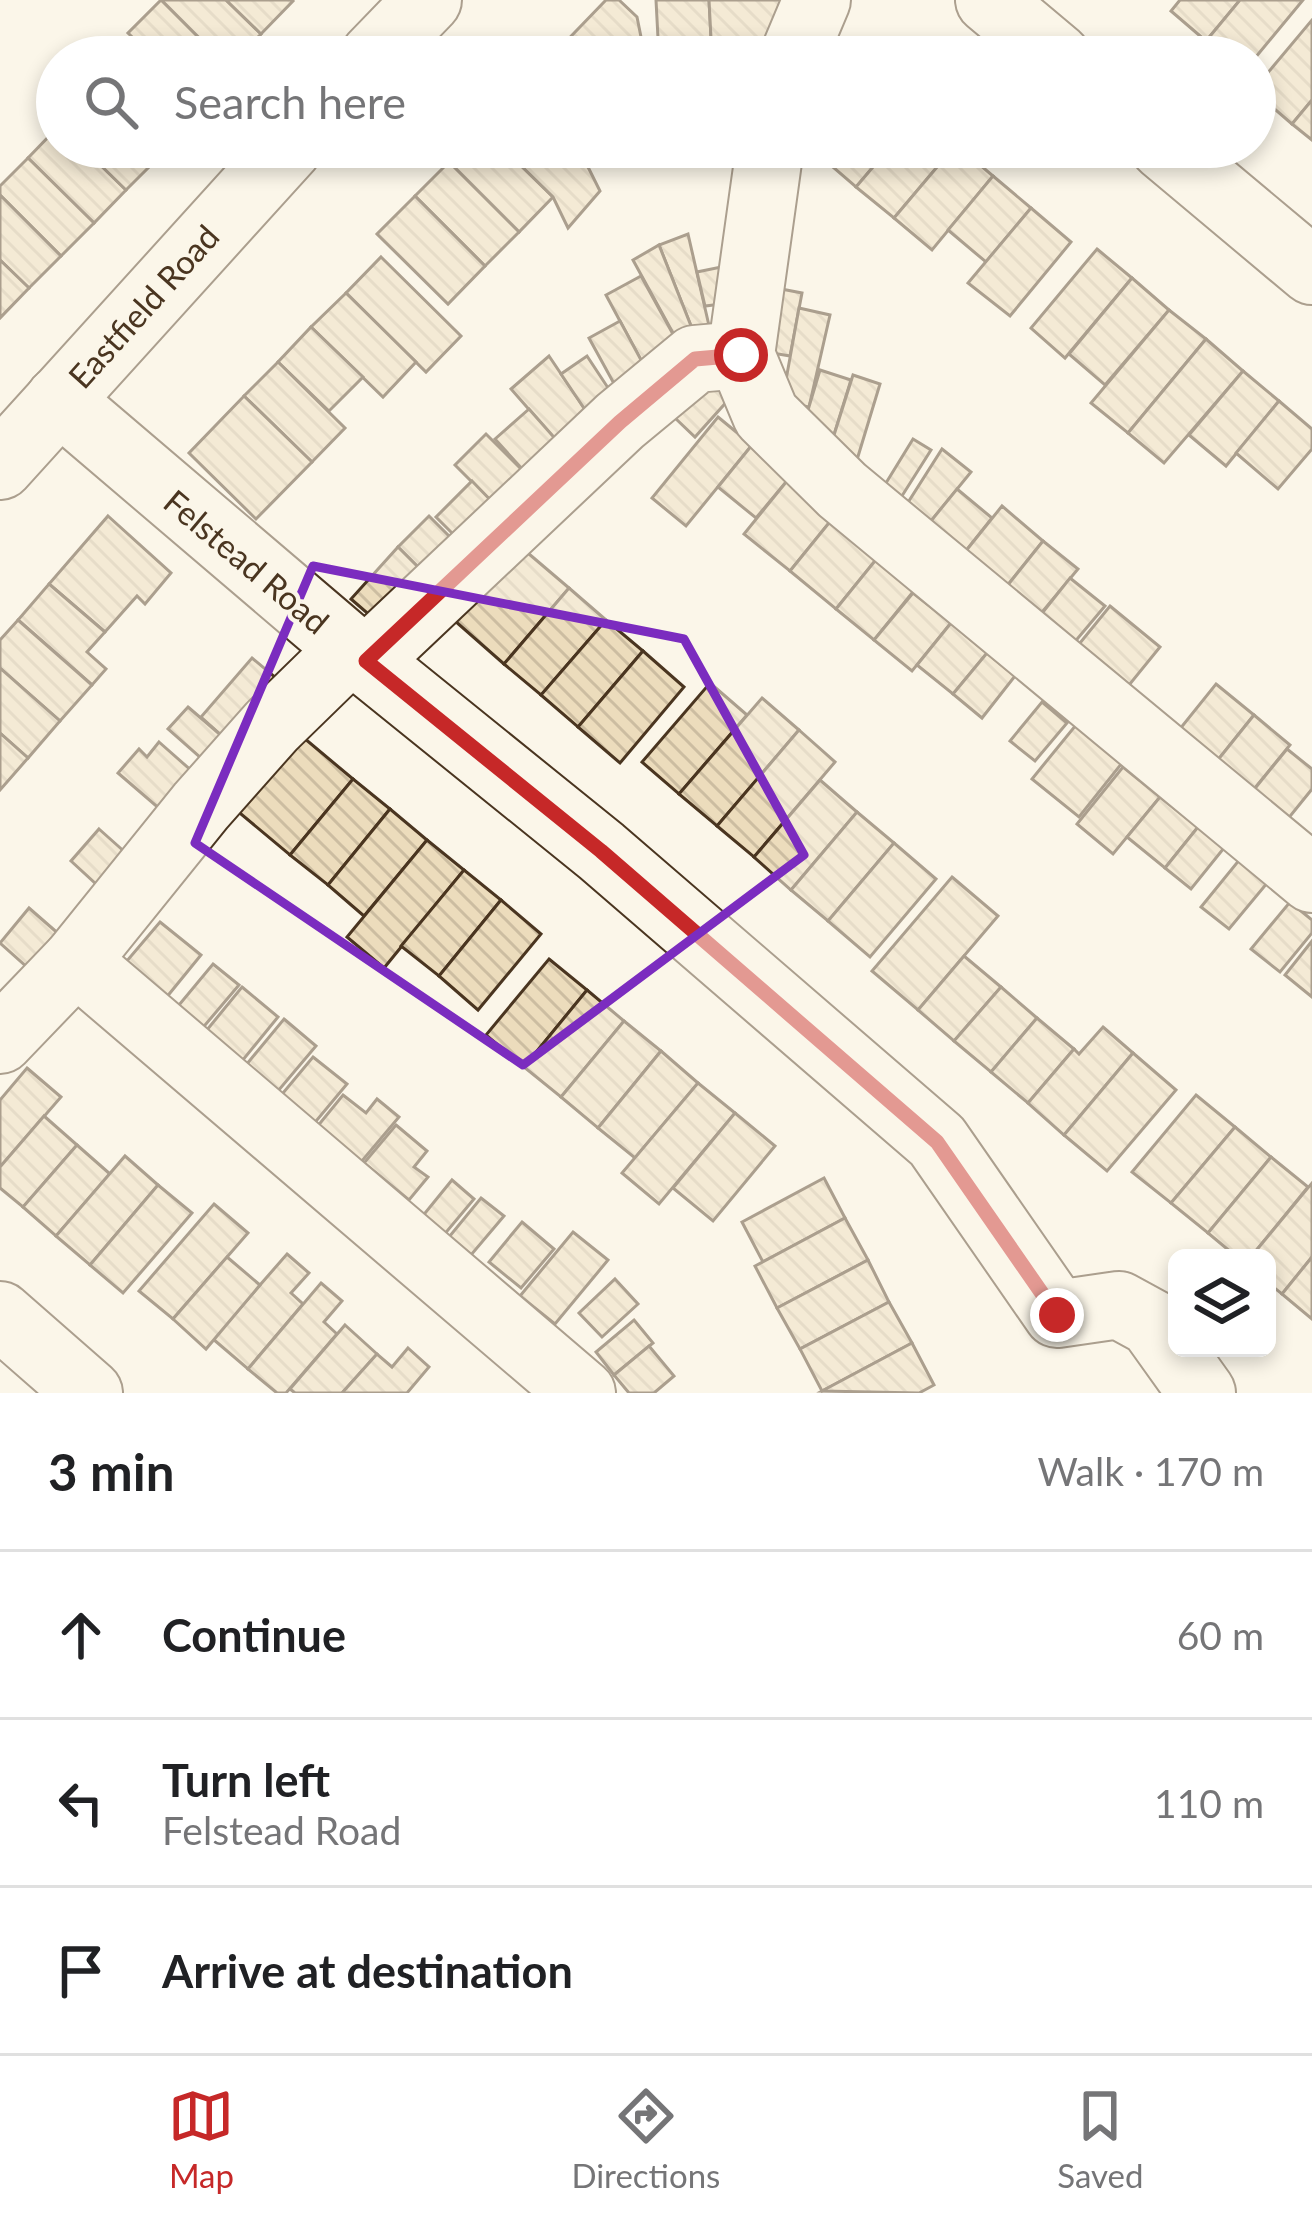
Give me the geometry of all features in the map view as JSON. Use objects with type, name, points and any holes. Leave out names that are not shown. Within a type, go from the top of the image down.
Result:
[{"type":"street","points":[[393,36],[428,0]]},
{"type":"street","points":[[802,36],[817,0]]},
{"type":"street","points":[[988,0],[1032,36]]},
{"type":"street","name":"Eastfield Road","points":[[0,466],[270,168]]},
{"type":"street","points":[[767,168],[741,355],[766,415],[842,490],[1312,879]]},
{"type":"street","points":[[1189,168],[1312,271]]},
{"type":"street","points":[[0,1040],[76,961],[272,726],[695,359],[741,355]]},
{"type":"street","name":"Felstead Road","points":[[59,400],[359,655],[601,851],[937,1142],[1057,1315],[1119,1305],[1152,1323],[1202,1393]]},
{"type":"street","points":[[76,961],[582,1393]]},
{"type":"street","points":[[0,1315],[84,1392]]},
{"type":"highlighted area","points":[[313,566],[684,639],[804,855],[523,1065],[195,843]]},
{"type":"building","points":[[161,0],[226,0],[261,34],[259,36],[197,36]]},
{"type":"building","points":[[161,0],[197,36],[131,36],[128,33]]},
{"type":"building","points":[[226,0],[292,0],[293,1],[261,34]]},
{"type":"building","points":[[606,0],[619,0],[637,17],[641,36],[571,36]]},
{"type":"building","points":[[656,0],[709,0],[711,36],[658,36]]},
{"type":"building","points":[[709,0],[803,0],[789,36],[711,36]]},
{"type":"building","points":[[1180,0],[1240,0],[1210,36],[1200,36],[1171,11]]},
{"type":"building","points":[[1240,0],[1303,0],[1273,36],[1210,36]]},
{"type":"building","points":[[1312,20],[1312,100],[1292,124],[1276,110],[1276,63]]},
{"type":"building","points":[[1312,100],[1312,140],[1292,124]]},
{"type":"building","points":[[28,158],[94,223],[61,256],[0,195],[0,186]]},
{"type":"building","points":[[38,168],[103,168],[126,190],[94,223]]},
{"type":"building","points":[[103,168],[148,168],[126,190]]},
{"type":"building","points":[[443,168],[455,168],[519,232],[485,266],[415,196]]},
{"type":"building","points":[[455,168],[523,168],[553,197],[519,232]]},
{"type":"building","points":[[523,168],[588,168],[600,191],[568,228],[553,197]]},
{"type":"building","points":[[834,168],[872,168],[856,187]]},
{"type":"building","points":[[872,168],[936,168],[894,218],[856,187]]},
{"type":"building","points":[[936,168],[984,168],[993,176],[932,250],[894,218]]},
{"type":"building","points":[[993,176],[1031,208],[986,262],[948,230]]},
{"type":"building","points":[[0,195],[61,256],[29,288],[0,260]]},
{"type":"building","points":[[415,196],[485,266],[448,304],[377,234]]},
{"type":"building","points":[[1031,208],[1071,242],[1010,316],[968,283]]},
{"type":"building","points":[[688,234],[710,330],[695,336],[659,245]]},
{"type":"building","points":[[659,245],[695,336],[679,344],[633,260]]},
{"type":"building","points":[[1097,249],[1132,278],[1065,358],[1031,328]]},
{"type":"building","points":[[381,257],[461,336],[426,372],[346,293]]},
{"type":"building","points":[[0,260],[29,288],[0,318]]},
{"type":"building","points":[[721,267],[722,304],[705,306],[697,272]]},
{"type":"building","points":[[641,276],[685,356],[649,375],[606,295]]},
{"type":"building","points":[[1132,278],[1169,310],[1105,385],[1069,354]]},
{"type":"building","points":[[771,287],[802,293],[790,356],[760,351]]},
{"type":"building","points":[[346,293],[416,362],[383,397],[311,327]]},
{"type":"building","points":[[799,308],[830,315],[809,407],[782,402]]},
{"type":"building","points":[[1169,310],[1206,339],[1128,433],[1091,403]]},
{"type":"building","points":[[620,321],[654,384],[623,400],[589,338]]},
{"type":"building","points":[[311,327],[363,377],[329,411],[278,362]]},
{"type":"building","points":[[1206,339],[1243,371],[1164,463],[1128,433]]},
{"type":"building","points":[[549,356],[592,420],[562,447],[511,389]]},
{"type":"building","points":[[587,356],[618,403],[592,420],[561,374]]},
{"type":"building","points":[[278,362],[345,428],[312,462],[244,396]]},
{"type":"building","points":[[820,370],[851,380],[828,454],[802,430]]},
{"type":"building","points":[[1243,371],[1279,401],[1226,466],[1189,435]]},
{"type":"building","points":[[853,375],[880,384],[856,463],[828,454]]},
{"type":"building","points":[[710,380],[730,398],[695,437],[675,418]]},
{"type":"building","points":[[244,396],[312,462],[256,519],[189,453]]},
{"type":"building","points":[[1279,401],[1312,429],[1312,449],[1278,489],[1236,453]]},
{"type":"building","points":[[529,409],[566,451],[533,481],[495,439]]},
{"type":"building","points":[[718,417],[752,445],[686,526],[652,498]]},
{"type":"building","points":[[486,434],[533,481],[502,512],[455,465]]},
{"type":"building","points":[[913,439],[931,450],[895,507],[878,496]]},
{"type":"building","points":[[752,445],[791,476],[756,518],[718,487]]},
{"type":"building","points":[[942,449],[971,472],[922,532],[900,515]]},
{"type":"building","points":[[791,476],[837,513],[790,571],[744,534]]},
{"type":"building","points":[[472,481],[502,512],[466,547],[436,517]]},
{"type":"building","points":[[957,489],[992,518],[957,562],[922,532]]},
{"type":"building","points":[[1002,506],[1043,541],[999,596],[957,562]]},
{"type":"building","points":[[837,513],[883,551],[836,609],[790,571]]},
{"type":"building","points":[[108,516],[171,573],[145,604],[137,596],[105,632],[49,584]]},
{"type":"building","points":[[429,516],[463,550],[433,582],[398,547]]},
{"type":"building","points":[[1043,541],[1078,569],[1033,623],[999,596]]},
{"type":"building","points":[[398,547],[433,582],[388,631],[351,599]]},
{"type":"building","points":[[522,548],[569,588],[504,664],[447,614]]},
{"type":"building","points":[[883,551],[921,582],[874,640],[836,609]]},
{"type":"building","points":[[1070,578],[1105,606],[1073,644],[1039,617]]},
{"type":"building","points":[[49,584],[105,632],[87,652],[106,669],[92,685],[18,620]]},
{"type":"building","points":[[569,588],[606,620],[541,695],[504,664]]},
{"type":"building","points":[[913,593],[951,623],[912,671],[874,640]]},
{"type":"building","points":[[1110,606],[1160,647],[1121,695],[1071,654]]},
{"type":"building","points":[[18,620],[92,685],[60,721],[0,668],[0,640]]},
{"type":"building","points":[[606,620],[643,651],[578,727],[541,695]]},
{"type":"building","points":[[951,623],[987,653],[953,694],[917,665]]},
{"type":"building","points":[[643,651],[684,687],[620,763],[578,727]]},
{"type":"building","points":[[987,653],[1015,676],[982,718],[953,694]]},
{"type":"building","points":[[252,658],[294,693],[230,743],[201,717]]},
{"type":"building","points":[[0,668],[60,721],[28,758],[0,733]]},
{"type":"building","points":[[710,683],[747,715],[679,794],[642,762]]},
{"type":"building","points":[[1216,684],[1254,715],[1209,771],[1171,740]]},
{"type":"building","points":[[762,698],[799,730],[717,826],[679,794]]},
{"type":"building","points":[[1042,702],[1067,723],[1035,761],[1010,741]]},
{"type":"building","points":[[188,707],[230,743],[210,766],[168,729]]},
{"type":"building","points":[[1254,715],[1290,745],[1245,800],[1209,771]]},
{"type":"building","points":[[1080,720],[1126,758],[1079,817],[1032,779]]},
{"type":"building","points":[[799,730],[835,762],[754,857],[717,826]]},
{"type":"building","points":[[0,733],[28,758],[0,790]]},
{"type":"building","points":[[298,733],[353,779],[290,855],[235,809]]},
{"type":"building","points":[[159,742],[202,780],[169,817],[118,773],[139,749],[147,757]]},
{"type":"building","points":[[1287,749],[1312,769],[1312,789],[1283,825],[1248,797]]},
{"type":"building","points":[[1123,767],[1160,797],[1113,854],[1077,824]]},
{"type":"building","points":[[353,779],[390,809],[328,885],[290,855]]},
{"type":"building","points":[[820,780],[857,812],[791,890],[754,857]]},
{"type":"building","points":[[1160,797],[1198,827],[1165,868],[1127,837]]},
{"type":"building","points":[[390,809],[427,840],[364,916],[328,885]]},
{"type":"building","points":[[857,812],[894,843],[828,921],[791,890]]},
{"type":"building","points":[[1198,827],[1224,848],[1191,889],[1165,868]]},
{"type":"building","points":[[99,829],[136,862],[107,894],[71,861]]},
{"type":"building","points":[[427,840],[464,870],[384,968],[347,937]]},
{"type":"building","points":[[894,843],[936,879],[870,957],[828,921]]},
{"type":"building","points":[[1240,859],[1268,882],[1229,929],[1201,907]]},
{"type":"building","points":[[464,870],[501,900],[439,976],[401,946]]},
{"type":"building","points":[[952,877],[998,916],[918,1010],[872,971]]},
{"type":"building","points":[[501,900],[541,934],[478,1010],[439,976]]},
{"type":"building","points":[[1290,902],[1312,920],[1312,933],[1280,972],[1251,949]]},
{"type":"building","points":[[29,908],[76,949],[46,984],[0,943]]},
{"type":"building","points":[[160,922],[201,955],[161,1004],[120,969]]},
{"type":"building","points":[[1312,941],[1312,997],[1285,975]]},
{"type":"building","points":[[964,956],[1001,987],[954,1041],[918,1010]]},
{"type":"building","points":[[549,959],[587,990],[524,1067],[486,1035]]},
{"type":"building","points":[[213,964],[239,985],[200,1031],[174,1011]]},
{"type":"building","points":[[242,987],[278,1017],[238,1066],[202,1036]]},
{"type":"building","points":[[1001,987],[1037,1018],[991,1072],[954,1041]]},
{"type":"building","points":[[587,990],[624,1021],[561,1097],[524,1067]]},
{"type":"building","points":[[1037,1018],[1074,1049],[1028,1103],[991,1072]]},
{"type":"building","points":[[284,1019],[316,1046],[278,1091],[246,1065]]},
{"type":"building","points":[[624,1021],[661,1051],[598,1128],[561,1097]]},
{"type":"building","points":[[1103,1027],[1133,1053],[1064,1135],[1028,1103],[1074,1049],[1079,1054]]},
{"type":"building","points":[[661,1051],[698,1083],[635,1158],[598,1128]]},
{"type":"building","points":[[1133,1053],[1176,1090],[1107,1171],[1064,1135]]},
{"type":"building","points":[[313,1057],[347,1084],[312,1126],[278,1099]]},
{"type":"building","points":[[27,1068],[61,1097],[0,1167],[0,1100]]},
{"type":"building","points":[[698,1083],[735,1113],[659,1204],[622,1173]]},
{"type":"building","points":[[343,1095],[366,1113],[377,1099],[399,1117],[356,1168],[312,1133]]},
{"type":"building","points":[[1196,1095],[1235,1127],[1171,1203],[1132,1172]]},
{"type":"building","points":[[735,1113],[775,1146],[713,1221],[673,1188]]},
{"type":"building","points":[[44,1116],[77,1145],[23,1207],[0,1188],[0,1167]]},
{"type":"building","points":[[396,1125],[427,1151],[414,1167],[428,1177],[409,1200],[364,1163]]},
{"type":"building","points":[[1235,1127],[1271,1157],[1208,1233],[1171,1203]]},
{"type":"building","points":[[77,1145],[110,1174],[56,1236],[23,1207]]},
{"type":"building","points":[[125,1156],[158,1185],[90,1265],[56,1236]]},
{"type":"building","points":[[1271,1157],[1308,1187],[1257,1249],[1227,1249],[1208,1233]]},
{"type":"building","points":[[824,1178],[845,1218],[763,1262],[742,1222]]},
{"type":"building","points":[[452,1180],[474,1199],[443,1236],[421,1218]]},
{"type":"building","points":[[1312,1183],[1312,1257],[1282,1294],[1276,1289],[1276,1249],[1257,1249]]},
{"type":"building","points":[[158,1185],[192,1213],[123,1293],[90,1265]]},
{"type":"building","points":[[481,1198],[504,1216],[471,1255],[449,1237]]},
{"type":"building","points":[[214,1204],[248,1233],[173,1319],[139,1291]]},
{"type":"building","points":[[845,1218],[868,1260],[777,1308],[755,1266]]},
{"type":"building","points":[[522,1222],[554,1249],[521,1288],[489,1262]]},
{"type":"building","points":[[573,1232],[608,1260],[555,1324],[520,1296]]},
{"type":"building","points":[[287,1254],[309,1273],[291,1293],[303,1304],[248,1369],[213,1339]]},
{"type":"building","points":[[227,1257],[260,1285],[206,1349],[173,1319]]},
{"type":"building","points":[[1312,1257],[1312,1319],[1282,1294]]},
{"type":"building","points":[[868,1260],[889,1302],[800,1349],[777,1308]]},
{"type":"building","points":[[615,1279],[638,1304],[602,1337],[579,1313]]},
{"type":"building","points":[[321,1283],[342,1301],[324,1322],[337,1334],[286,1393],[277,1393],[248,1369]]},
{"type":"building","points":[[889,1302],[912,1343],[822,1391],[800,1349]]},
{"type":"building","points":[[634,1320],[653,1343],[614,1375],[596,1352]]},
{"type":"building","points":[[345,1325],[377,1354],[342,1393],[295,1393],[290,1389]]},
{"type":"building","points":[[912,1343],[934,1385],[919,1393],[822,1391]]},
{"type":"building","points":[[649,1346],[674,1376],[654,1393],[629,1393],[614,1375]]},
{"type":"building","points":[[408,1348],[429,1367],[407,1393],[342,1393],[377,1354],[392,1367]]},
{"type":"route","points":[[741,355],[695,359],[620,422],[366,661],[601,851],[937,1142],[1057,1315]]}]
